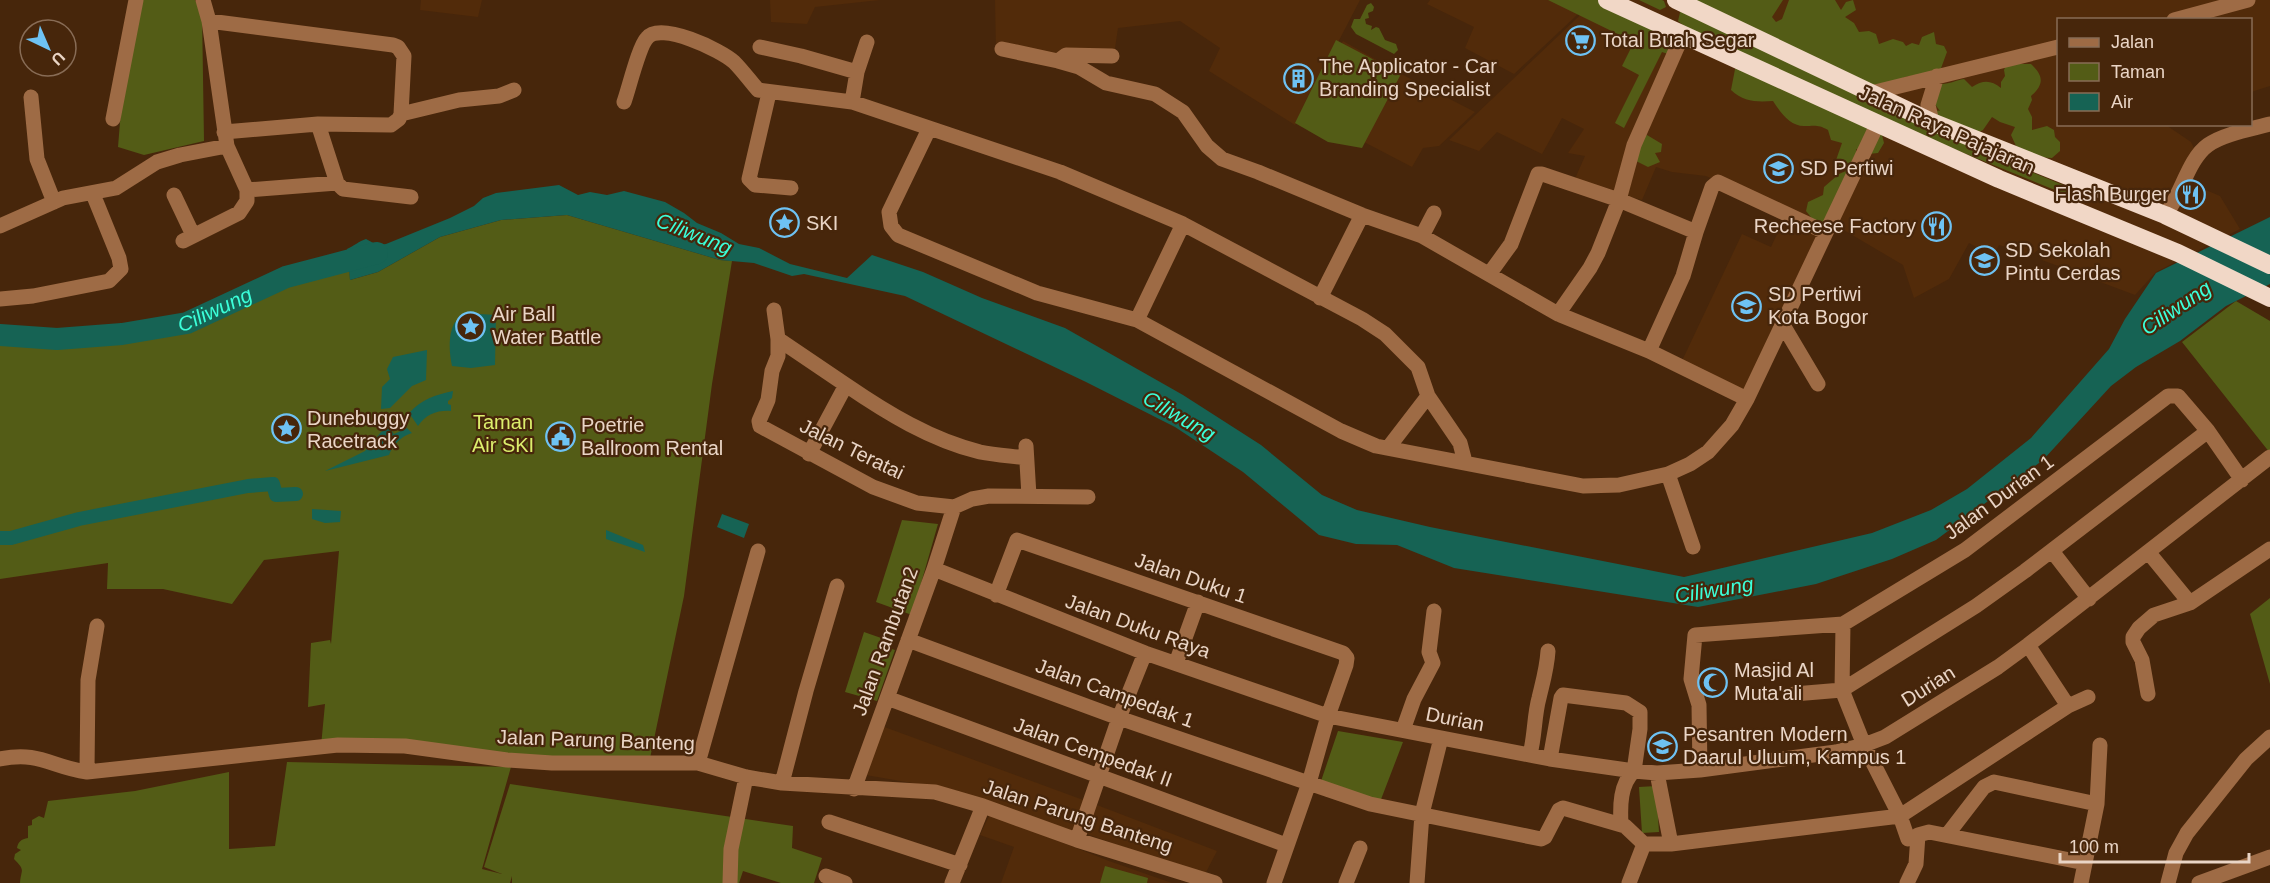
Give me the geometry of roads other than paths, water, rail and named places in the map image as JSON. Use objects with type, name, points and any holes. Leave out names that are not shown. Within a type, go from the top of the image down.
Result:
[{"type":"highway","name":"Jalan Raya Pajajaran","points":[[1607,0],[1877,125],[2091,218],[2178,253],[2270,298]]},
{"type":"highway","name":"Jalan Raya Pajajaran","points":[[1676,0],[1932,122],[2199,230],[2270,265]]},
{"type":"highway","points":[[2091,218],[2102,191]]},
{"type":"street","points":[[113,119],[136,0]]},
{"type":"street","points":[[174,195],[188,238],[239,213],[247,201],[247,190],[226,139],[209,21],[203,0]]},
{"type":"street","points":[[2180,18],[2248,0]]},
{"type":"street","points":[[0,226],[63,198],[116,188],[157,162],[226,139],[318,124],[391,125],[401,114],[404,56],[398,47],[209,21]]},
{"type":"street","points":[[624,102],[644,41],[652,33],[663,31],[694,41],[733,61],[758,90],[852,102],[1060,172],[1183,224],[1362,319],[1388,336],[1418,367],[1428,396],[1460,443],[1465,462]]},
{"type":"street","points":[[1558,314],[1590,268],[1619,200],[1634,145],[1683,34]]},
{"type":"street","points":[[852,102],[857,72],[867,42]]},
{"type":"street","points":[[760,47],[857,72]]},
{"type":"street","points":[[1871,93],[2057,47]]},
{"type":"street","points":[[1002,49],[1079,67],[1106,83],[1155,94],[1183,112],[1207,146],[1222,159],[1362,215],[1422,236],[1558,314],[1648,351],[1747,399]]},
{"type":"street","points":[[1058,61],[1066,55],[1112,56]]},
{"type":"street","points":[[1932,122],[1928,105],[1937,76]]},
{"type":"street","points":[[401,114],[459,100],[499,96],[514,90]]},
{"type":"street","points":[[769,93],[749,179],[755,184],[791,188]]},
{"type":"street","points":[[31,97],[37,159],[54,202]]},
{"type":"street","points":[[318,124],[337,183],[343,189],[411,197]]},
{"type":"street","points":[[2165,216],[2202,150],[2235,129],[2270,124]]},
{"type":"street","points":[[929,129],[889,212],[893,230],[898,235],[1037,292],[1137,320],[1341,431],[1376,446],[1583,486],[1619,485],[1668,474],[1690,464],[1708,452],[1732,425],[1783,326],[1877,125]]},
{"type":"street","points":[[1490,273],[1511,244],[1538,174],[1619,200],[1696,232]]},
{"type":"street","points":[[1648,351],[1683,276],[1712,186],[1718,182],[1825,232]]},
{"type":"street","points":[[247,190],[337,183]]},
{"type":"street","points":[[0,299],[33,296],[109,281],[116,275],[121,269],[119,258],[93,194]]},
{"type":"street","points":[[1422,236],[1434,213]]},
{"type":"street","points":[[1320,298],[1362,215]]},
{"type":"street","points":[[1137,320],[1183,224]]},
{"type":"street","points":[[774,310],[778,339],[885,412],[939,438],[980,452],[1026,452],[1029,496]]},
{"type":"street","points":[[1783,326],[1818,384]]},
{"type":"street","name":"Jalan Teratai","points":[[778,339],[778,356],[772,371],[768,400],[759,421],[760,426],[808,454],[873,487],[917,503],[954,507],[972,499],[989,496],[1088,497]]},
{"type":"street","points":[[808,454],[846,385]]},
{"type":"street","name":"Jalan Durian 1","points":[[1843,624],[1965,550],[2168,396],[2173,394],[2178,396],[2208,431]]},
{"type":"street","points":[[1388,448],[1428,396]]},
{"type":"street","points":[[1794,694],[1842,690],[1976,606],[2052,551],[2208,431],[2242,480]]},
{"type":"street","name":"Durian","points":[[1328,716],[1550,759],[1656,773],[1700,770],[1836,752],[1864,745],[1885,737],[1998,667],[2149,553],[2270,457]]},
{"type":"street","points":[[1668,474],[1693,547]]},
{"type":"street","name":"Jalan Rambutan2","points":[[854,789],[934,569],[954,507]]},
{"type":"street","name":"Jalan Duku 1","points":[[996,595],[1017,540],[1343,653],[1347,658],[1346,665],[1328,716]]},
{"type":"street","points":[[2148,694],[2143,673],[2144,665],[2133,637],[2146,621],[2154,615],[2190,603],[2270,549]]},
{"type":"street","points":[[698,763],[758,551]]},
{"type":"street","points":[[2052,551],[2089,599]]},
{"type":"street","points":[[2149,553],[2190,603]]},
{"type":"street","name":"Jalan Duku Raya","points":[[934,569],[1145,652],[1328,716]]},
{"type":"street","points":[[783,783],[806,691],[837,586]]},
{"type":"street","points":[[1176,663],[1198,602]]},
{"type":"street","points":[[1403,730],[1414,699],[1433,663],[1428,652],[1434,611]]},
{"type":"street","points":[[1700,770],[1699,705],[1690,680],[1695,635],[1843,624],[1842,690],[1864,745],[1900,816],[1908,839]]},
{"type":"street","points":[[87,772],[88,680],[97,626]]},
{"type":"street","name":"Jalan Campedak 1","points":[[908,640],[1119,718],[1370,804],[1541,839],[1545,837],[1562,808],[1621,824]]},
{"type":"street","points":[[2028,645],[2068,706]]},
{"type":"street","points":[[1530,754],[1538,700],[1546,676],[1548,651]]},
{"type":"street","points":[[1077,840],[1119,718],[1145,652]]},
{"type":"street","points":[[1550,759],[1562,696],[1609,700],[1630,705],[1641,715],[1634,771],[1625,779],[1620,807],[1621,824],[1632,831],[1644,844],[1671,844],[1900,816],[2068,706],[2088,697]]},
{"type":"street","name":"Jalan Cempedak II","points":[[887,698],[1286,845]]},
{"type":"street","points":[[1274,883],[1309,783],[1328,716]]},
{"type":"street","points":[[2168,883],[2176,853],[2187,833],[2246,759],[2270,737]]},
{"type":"street","points":[[1417,883],[1422,814],[1441,738]]},
{"type":"street","name":"Jalan Parung Banteng","points":[[0,759],[18,755],[32,756],[87,772],[338,745],[405,746],[507,760],[552,763],[698,763],[746,777],[783,783],[934,792],[1215,883]]},
{"type":"street","points":[[2081,883],[2097,804],[2100,745]]},
{"type":"street","points":[[1656,773],[1671,844]]},
{"type":"street","points":[[730,883],[731,849],[746,777]]},
{"type":"street","points":[[1947,835],[1984,787],[1994,782],[2097,804]]},
{"type":"street","points":[[952,883],[983,806]]},
{"type":"street","points":[[829,822],[960,865]]},
{"type":"street","points":[[1907,883],[1916,864],[1918,835],[1929,832],[2085,862]]},
{"type":"street","points":[[1629,883],[1644,844]]},
{"type":"street","points":[[1346,883],[1360,848]]},
{"type":"street","points":[[2199,883],[2270,857]]},
{"type":"street","points":[[826,876],[845,883]]},
{"type":"water","points":[[559,185],[578,195],[590,192],[607,195],[624,191],[665,202],[697,223],[739,244],[759,248],[790,264],[847,278],[872,255],[923,272],[982,298],[1065,328],[1183,395],[1261,445],[1322,495],[1357,510],[1430,527],[1684,577],[1872,533],[1931,510],[1967,489],[2031,438],[2109,349],[2125,319],[2156,273],[2270,217],[2270,284],[2226,306],[2180,341],[2136,367],[2111,386],[2043,460],[1936,540],[1892,559],[1816,584],[1698,607],[1454,568],[1397,545],[1356,544],[1319,535],[1243,472],[1175,427],[905,296],[804,274],[792,276],[754,263],[720,260],[567,215],[501,220],[440,237],[378,272],[350,280],[347,249],[363,240],[366,239],[377,245],[386,244],[450,218],[474,206],[483,198],[496,193]]},
{"type":"water","points":[[480,314],[496,315],[495,365],[471,368],[452,366],[450,343],[455,322]]},
{"type":"water","points":[[427,350],[426,380],[412,386],[390,408],[381,409],[382,387],[390,379],[387,369],[393,357]]},
{"type":"water","points":[[453,391],[452,398],[448,401],[451,411],[433,414],[425,418],[418,426],[409,413],[429,398]]},
{"type":"water","points":[[389,427],[394,434],[407,428],[412,433],[398,441],[389,455],[325,471],[365,451],[381,432]]},
{"type":"water","points":[[312,509],[341,511],[340,522],[325,523],[312,519]]},
{"type":"water","points":[[722,514],[749,524],[744,538],[717,527]]},
{"type":"water","points":[[606,530],[643,545],[645,552],[606,539]]},
{"type":"waterway","name":"Ciliwung","points":[[0,335],[57,339],[122,334],[187,323],[286,277],[377,253]]},
{"type":"waterway","points":[[0,538],[11,538],[79,519],[248,486],[273,484],[276,495],[296,494]]},
{"type":"place","name":"Total Buah Segar","points":[[1580,40]]},
{"type":"place","name":"The Applicator - Car Branding Specialist","points":[[1298,78]]},
{"type":"place","name":"SD Pertiwi","points":[[1779,168]]},
{"type":"place","name":"Flash Burger","points":[[2190,194]]},
{"type":"place","name":"SKI","points":[[785,223]]},
{"type":"place","name":"Recheese Factory","points":[[1937,226]]},
{"type":"place","name":"SD Sekolah Pintu Cerdas","points":[[1984,261]]},
{"type":"place","name":"SD Pertiwi Kota Bogor","points":[[1747,306]]},
{"type":"place","name":"Air Ball Water Battle","points":[[471,326]]},
{"type":"place","name":"Dunebuggy Racetrack","points":[[286,429]]},
{"type":"place","name":"Poetrie Ballroom Rental","points":[[560,437]]},
{"type":"place","name":"Masjid Al Muta'ali","points":[[1713,682]]},
{"type":"place","name":"Pesantren Modern Daarul Uluum, Kampus 1","points":[[1662,746]]},
{"type":"park label","name":"Taman Air SKI","points":[[503,434]]}]
